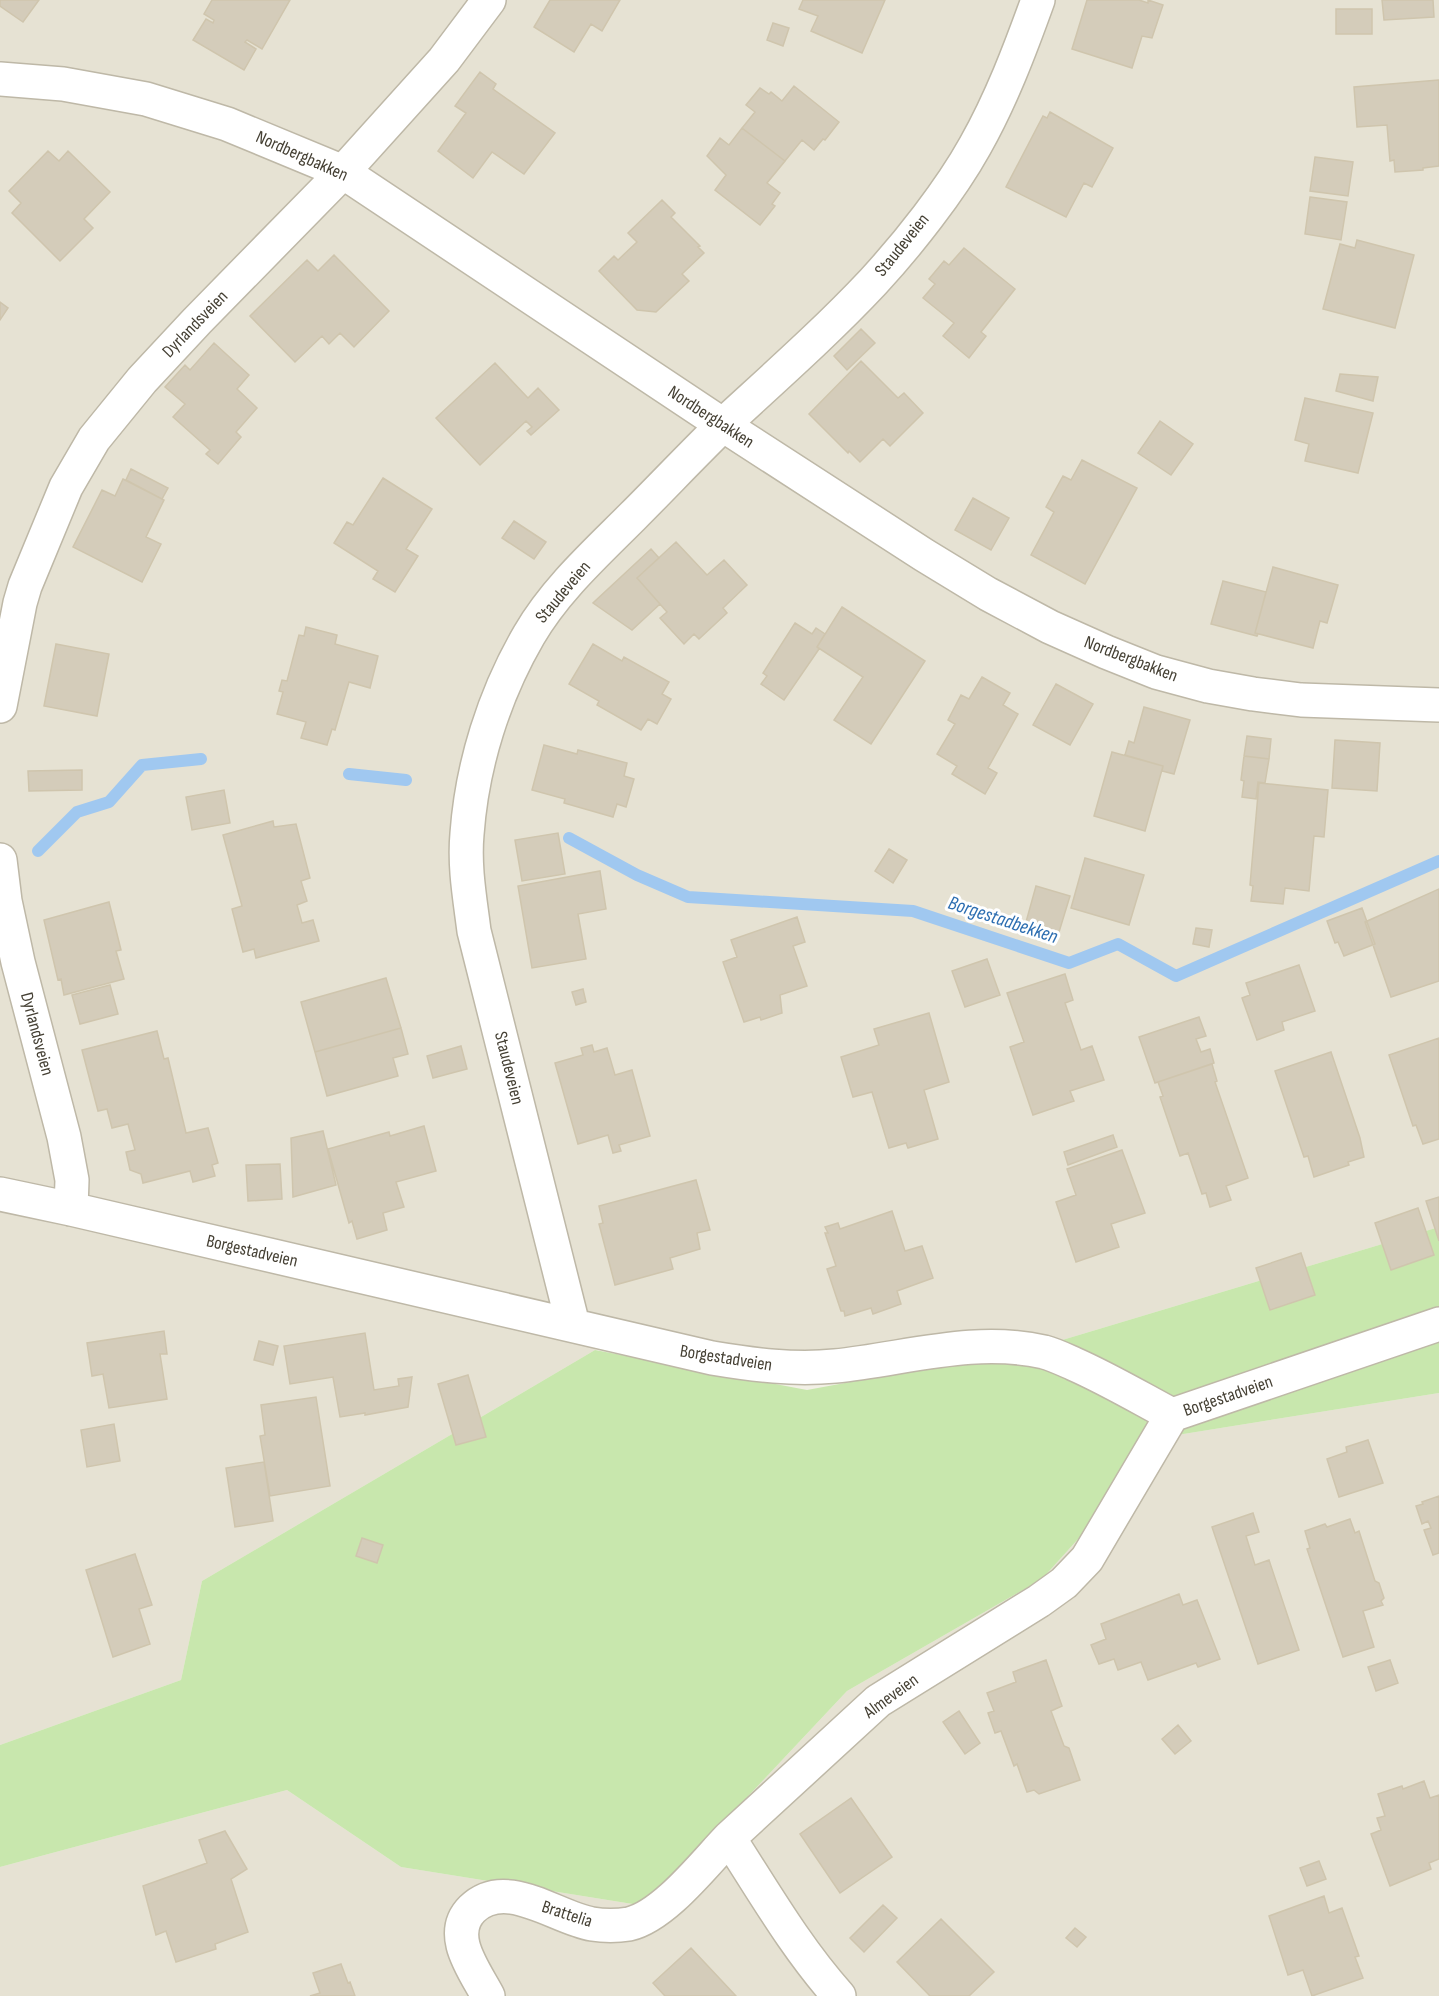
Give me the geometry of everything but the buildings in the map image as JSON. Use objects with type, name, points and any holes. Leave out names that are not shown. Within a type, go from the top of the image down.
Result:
[{"type":"street","name":"Dyrlandsveien","points":[[0,706],[20,603],[66,487],[94,439],[142,380],[343,172],[444,60],[489,0]]},
{"type":"street","name":"Staudeveien","points":[[573,1325],[474,931],[468,882],[467,835],[475,777],[488,726],[508,674],[530,633],[553,601],[584,566],[723,425],[816,339],[874,280],[944,194],[974,148],[996,105],[1015,63],[1038,0]]},
{"type":"street","name":"Nordbergbakken","points":[[0,79],[63,84],[146,99],[227,124],[343,172],[723,425],[924,555],[988,594],[1050,627],[1106,652],[1156,672],[1208,686],[1253,694],[1301,700],[1439,705]]},
{"type":"street","name":"Dyrlandsveien","points":[[0,860],[5,902],[18,962],[64,1137],[72,1180],[71,1209]]},
{"type":"street","name":"Borgestadveien","points":[[0,1194],[712,1358],[763,1366],[801,1368],[966,1347],[1012,1346],[1047,1353],[1086,1370],[1172,1415],[1439,1324]]},
{"type":"street","name":"Almeveien","points":[[729,1838],[878,1701],[1039,1601],[1064,1583],[1087,1559],[1172,1415]]},
{"type":"street","name":"Brattelia","points":[[488,1996],[466,1955],[461,1938],[462,1922],[484,1900],[496,1896],[513,1898],[591,1924],[612,1926],[631,1923],[649,1915],[670,1900],[729,1838]]},
{"type":"street","points":[[729,1838],[789,1932],[839,1996]]},
{"type":"shaded area","points":[[0,0],[1439,0],[1439,1227],[1039,1347],[824,1360],[629,1326],[595,1350],[202,1581],[181,1680],[0,1745]]},
{"type":"shaded area","points":[[1439,1393],[1439,1996],[0,1996],[0,1867],[287,1790],[401,1867],[645,1906],[847,1691],[1042,1579],[1171,1436]]},
{"type":"green space","points":[[1439,1227],[1439,1393],[1171,1436],[1042,1579],[847,1691],[645,1906],[401,1867],[287,1790],[0,1867],[0,1745],[181,1680],[202,1581],[595,1350],[807,1390],[1039,1347]]},
{"type":"waterway","name":"Borgestadbekken","points":[[38,851],[77,812],[109,802],[142,765],[201,759]]},
{"type":"waterway","name":"Borgestadbekken","points":[[349,774],[406,780]]},
{"type":"waterway","name":"Borgestadbekken","points":[[569,838],[637,875],[688,897],[913,911],[1069,963],[1118,944],[1176,976],[1439,861]]}]
